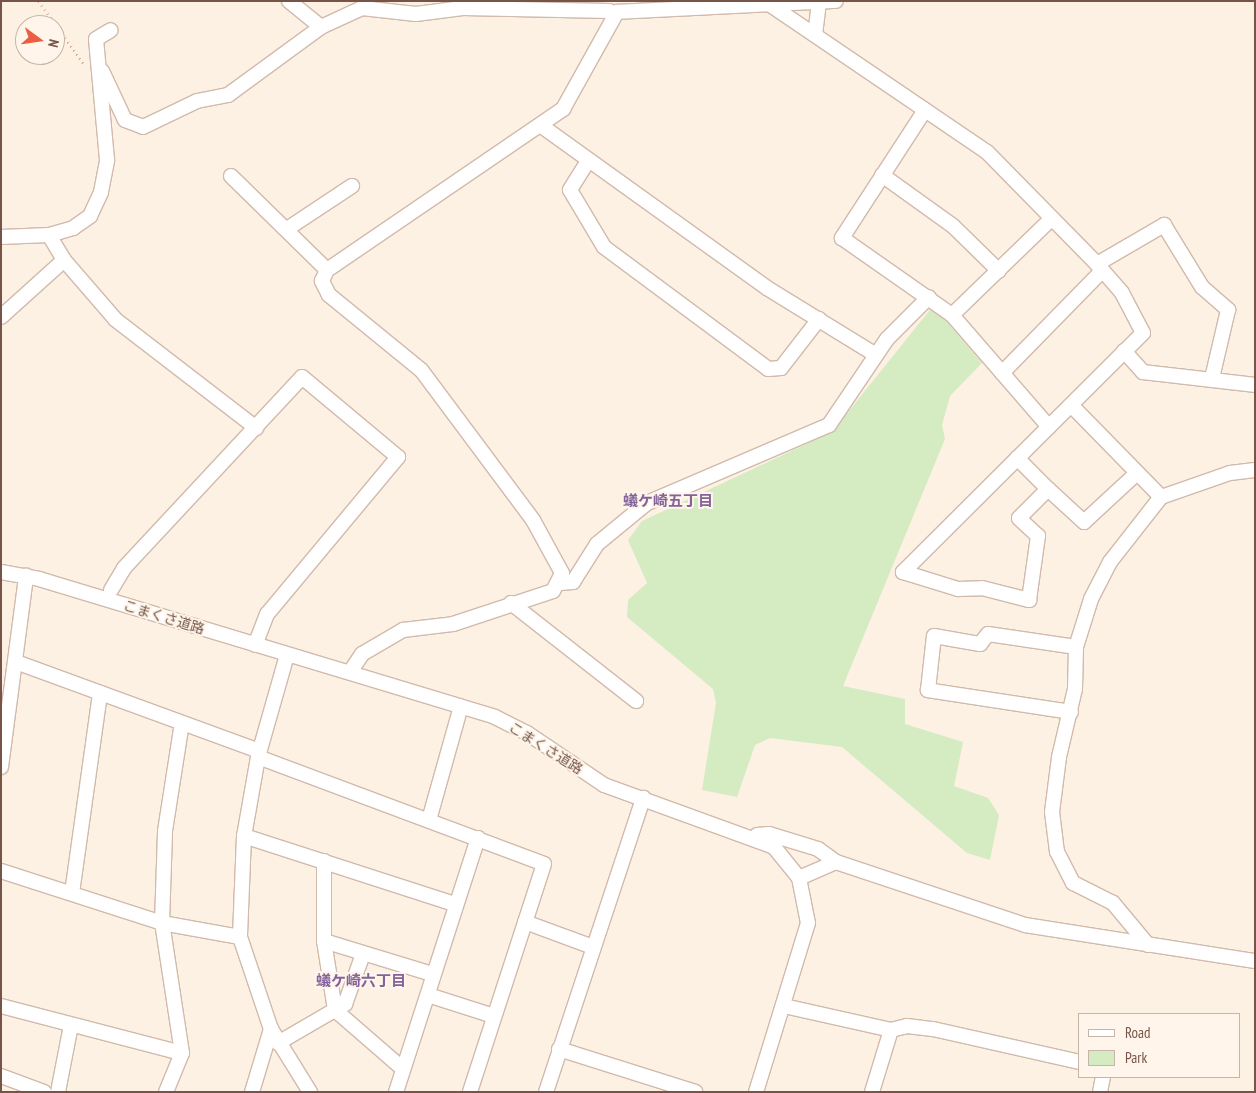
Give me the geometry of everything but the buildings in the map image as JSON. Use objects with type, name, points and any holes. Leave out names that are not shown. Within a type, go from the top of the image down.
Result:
[{"type":"street","points":[[289,1],[321,27]]},
{"type":"street","points":[[102,72],[125,120],[143,126],[197,101],[228,95],[321,27],[362,8],[416,14],[463,8],[547,5],[632,9],[836,1]]},
{"type":"street","points":[[809,2],[815,35]]},
{"type":"street","points":[[768,4],[986,152],[1100,267],[1122,294],[1143,333],[1072,406],[1049,426],[903,572],[958,589],[982,588],[1029,600],[1038,536],[1019,518],[1048,489]]},
{"type":"street","points":[[350,672],[362,654],[403,630],[454,624],[511,603],[553,591],[560,583],[562,573],[533,520],[421,370],[329,296],[322,281],[327,270],[543,127],[563,109],[611,9]]},
{"type":"street","points":[[1,237],[49,235],[72,228],[90,216],[101,192],[107,151],[102,72],[96,38],[111,30]]},
{"type":"street","points":[[925,110],[842,238],[929,297],[952,315],[1049,426]]},
{"type":"street","points":[[543,127],[767,288],[876,355]]},
{"type":"street","points":[[588,160],[570,190],[604,247],[768,369],[781,368],[819,319]]},
{"type":"street","points":[[882,175],[953,226],[999,271]]},
{"type":"street","points":[[230,176],[287,229],[327,270]]},
{"type":"street","points":[[287,229],[352,186]]},
{"type":"street","points":[[952,315],[1051,218]]},
{"type":"street","points":[[1002,373],[1100,267],[1164,225],[1202,287],[1228,310],[1212,378]]},
{"type":"street","points":[[49,235],[64,260],[116,320],[256,428]]},
{"type":"street","points":[[1,317],[64,260]]},
{"type":"street","points":[[560,583],[573,582],[597,544],[647,503],[829,425],[876,355],[929,297]]},
{"type":"street","points":[[1124,351],[1143,372],[1212,378],[1255,385]]},
{"type":"street","points":[[110,590],[124,568],[302,377],[398,457],[267,614],[255,645]]},
{"type":"street","points":[[1072,406],[1161,497]]},
{"type":"street","points":[[1017,458],[1084,522],[1137,473]]},
{"type":"street","points":[[1148,944],[1113,903],[1073,884],[1057,852],[1052,812],[1059,757],[1071,712],[1076,646],[1091,599],[1110,562],[1161,497],[1230,473],[1255,470]]},
{"type":"street","name":"こまくさ道路","points":[[1,572],[26,576],[461,706],[527,733],[604,785],[754,836],[774,847],[799,878],[808,923],[757,1091]]},
{"type":"street","points":[[1,767],[26,576]]},
{"type":"street","points":[[511,603],[636,701]]},
{"type":"street","points":[[1071,712],[928,690],[934,636],[980,644],[988,634],[1076,646]]},
{"type":"street","points":[[287,655],[258,754],[244,836],[240,937],[270,1029],[310,1092]]},
{"type":"street","points":[[16,662],[182,723],[544,864],[470,1092]]},
{"type":"street","points":[[72,893],[100,693]]},
{"type":"street","points":[[429,820],[461,706]]},
{"type":"street","points":[[166,1092],[182,1053],[162,924],[165,831],[182,723]]},
{"type":"street","points":[[546,1092],[643,798]]},
{"type":"street","points":[[754,836],[769,834],[818,848],[836,862],[1025,925],[1255,961]]},
{"type":"street","points":[[244,836],[455,904]]},
{"type":"street","points":[[396,1092],[428,995],[432,974],[478,838]]},
{"type":"street","points":[[324,861],[324,941],[335,1010],[403,1069]]},
{"type":"street","points":[[799,878],[836,862]]},
{"type":"street","points":[[1,871],[162,924],[240,937]]},
{"type":"street","points":[[525,922],[593,947]]},
{"type":"street","points":[[324,941],[432,974]]},
{"type":"street","points":[[278,1042],[345,1004],[363,954]]},
{"type":"street","points":[[428,995],[494,1016]]},
{"type":"street","points":[[1,1006],[182,1053]]},
{"type":"street","points":[[784,1006],[891,1030],[907,1026],[932,1029],[1078,1062]]},
{"type":"street","points":[[58,1092],[71,1025]]},
{"type":"street","points":[[252,1092],[270,1029]]},
{"type":"street","points":[[872,1092],[891,1030]]},
{"type":"street","points":[[559,1049],[695,1092]]},
{"type":"street","points":[[1,1076],[44,1092]]},
{"type":"street","points":[[1100,1092],[1103,1078]]},
{"type":"path","points":[[39,1],[88,70]]},
{"type":"green space","points":[[933,306],[982,363],[950,396],[942,425],[945,439],[843,686],[905,699],[905,724],[963,742],[954,786],[988,798],[999,815],[990,860],[967,853],[842,747],[770,738],[755,745],[737,797],[702,790],[716,703],[713,689],[627,617],[628,600],[647,583],[628,540],[642,521],[832,432]]},
{"type":"district","name":"蟻ケ崎五丁目","points":[[668,501]]},
{"type":"district","name":"蟻ケ崎六丁目","points":[[361,981]]}]
